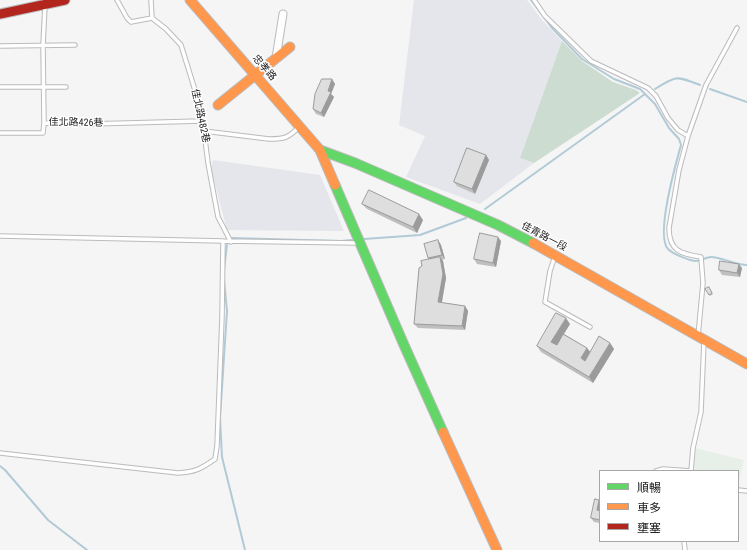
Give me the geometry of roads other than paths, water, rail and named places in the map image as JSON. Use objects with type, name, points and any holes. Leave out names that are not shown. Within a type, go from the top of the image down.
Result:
[{"type":"street","points":[[0,14],[44,2],[65,0]]},
{"type":"street","name":"忠孝路","points":[[190,0],[320,150]]},
{"type":"street","points":[[276,58],[283,14]]},
{"type":"street","points":[[218,105],[290,47]]},
{"type":"street","points":[[320,150],[404,345],[497,550]]},
{"type":"street","name":"佳青路一段","points":[[320,150],[354,163],[498,225],[556,255],[747,364]]},
{"type":"lane","points":[[117,0],[127,18],[131,22],[152,18],[151,0]]},
{"type":"lane","points":[[534,0],[545,16],[591,61],[648,88],[656,96],[668,118],[678,130],[688,136]]},
{"type":"lane","name":"佳北路426巷","points":[[44,2],[44,123],[89,124],[202,121]]},
{"type":"lane","name":"佳北路482巷","points":[[152,18],[181,46],[194,87],[202,121],[218,217],[231,242]]},
{"type":"lane","points":[[691,470],[701,412],[700,338],[703,284],[702,264],[701,257],[680,252],[672,246],[669,237],[669,228],[679,170],[688,136],[706,85],[737,28]]},
{"type":"lane","points":[[0,46],[75,45]]},
{"type":"lane","points":[[0,86],[66,87]]},
{"type":"lane","points":[[0,133],[43,132],[44,123]]},
{"type":"lane","points":[[204,131],[280,139],[289,136],[300,126]]},
{"type":"lane","points":[[0,236],[231,242],[359,242]]},
{"type":"lane","points":[[0,453],[178,473],[190,472],[202,468],[214,459],[217,446],[222,317],[223,241]]},
{"type":"lane","points":[[556,255],[550,271],[544,302],[590,327]]},
{"type":"lane","points":[[660,470],[677,470]]},
{"type":"waterway","points":[[531,0],[552,28],[582,59],[614,79],[640,89],[655,104],[669,128],[679,139],[681,145],[671,182],[665,215],[665,241],[668,249],[677,255],[693,261],[711,257],[747,265]]},
{"type":"waterway","points":[[655,89],[668,81],[677,78],[700,85]]},
{"type":"waterway","points":[[710,89],[747,102]]},
{"type":"waterway","points":[[485,209],[645,94]]},
{"type":"waterway","points":[[364,239],[420,235],[466,218]]},
{"type":"waterway","points":[[231,238],[352,240]]},
{"type":"waterway","points":[[224,270],[227,245]]},
{"type":"waterway","points":[[224,279],[227,311],[220,418],[222,457],[245,550]]},
{"type":"waterway","points":[[0,466],[48,520],[87,550]]}]
